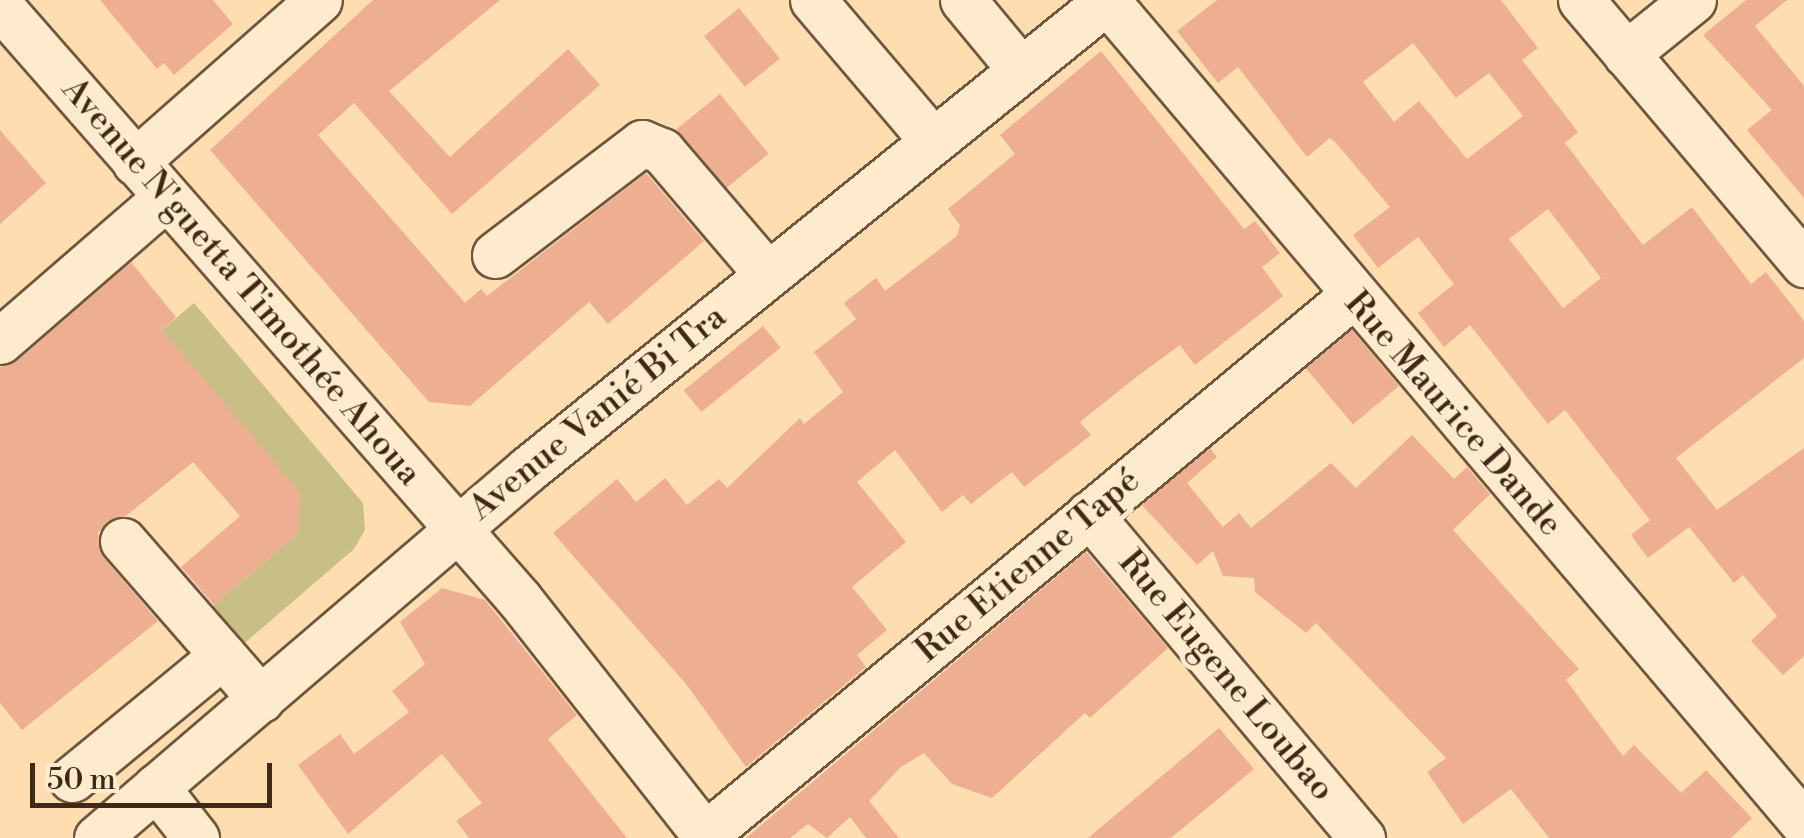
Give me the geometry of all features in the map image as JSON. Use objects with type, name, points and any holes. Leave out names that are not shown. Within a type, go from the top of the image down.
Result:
[{"type":"street","points":[[135,162],[319,0]]},
{"type":"street","points":[[813,0],[933,140]]},
{"type":"street","points":[[962,0],[1021,70]]},
{"type":"street","name":"Avenue Vanié Bi Tra","points":[[97,838],[457,528],[1107,0]]},
{"type":"street","name":"Rue Maurice Dande","points":[[1107,0],[1352,296],[1804,824]]},
{"type":"street","points":[[1581,0],[1804,264]]},
{"type":"street","points":[[1626,54],[1693,0]]},
{"type":"street","name":"Avenue N'guetta Timothée Ahoua","points":[[0,6],[457,528],[706,837]]},
{"type":"street","points":[[495,255],[642,142],[662,151],[767,274]]},
{"type":"street","points":[[0,341],[166,197]]},
{"type":"street","name":"Rue Etienne Tapé","points":[[706,837],[1352,296]]},
{"type":"street","name":"Rue Eugene Loubao","points":[[1090,514],[1362,838]]},
{"type":"street","points":[[124,542],[261,699]]},
{"type":"street","points":[[72,780],[222,655]]},
{"type":"street","points":[[146,718],[196,838]]},
{"type":"shaded area","points":[[194,303],[363,503],[365,530],[354,549],[239,648],[207,611],[298,533],[162,330]]},
{"type":"building","points":[[100,0],[213,0],[233,24],[174,75],[164,63],[157,69]]},
{"type":"building","points":[[373,0],[500,0],[389,91],[450,157],[568,49],[600,85],[452,214],[354,103],[318,135],[465,303],[481,289],[487,296],[646,173],[704,241],[608,324],[589,302],[470,406],[429,402],[210,150]]},
{"type":"building","points":[[1217,0],[1501,0],[1538,48],[1522,60],[1578,132],[1565,143],[1643,245],[1692,207],[1751,284],[1766,272],[1804,321],[1804,358],[1676,458],[1717,510],[1804,448],[1804,656],[1783,675],[1751,641],[1777,616],[1743,575],[1734,583],[1689,527],[1648,558],[1631,535],[1650,520],[1565,410],[1548,424],[1470,325],[1444,347],[1418,313],[1454,284],[1418,237],[1378,268],[1353,235],[1390,207],[1336,143],[1330,138],[1307,157],[1238,67],[1218,83],[1177,31]],"holes":[[[1413,43],[1456,98],[1489,73],[1523,116],[1467,159],[1419,101],[1394,122],[1363,82]],[[1548,209],[1601,278],[1563,308],[1509,239]]]},
{"type":"building","points":[[1746,0],[1787,0],[1755,26],[1804,86],[1804,198],[1747,130],[1772,110],[1703,35]]},
{"type":"building","points":[[739,8],[780,59],[745,87],[704,36]]},
{"type":"building","points":[[1101,51],[1244,229],[1255,221],[1280,253],[1262,267],[1283,296],[1195,365],[1180,345],[1139,375],[1080,422],[1091,435],[1024,487],[1012,472],[971,504],[963,495],[942,512],[895,450],[857,482],[906,542],[852,587],[887,630],[857,655],[866,667],[746,767],[686,684],[553,533],[617,479],[636,502],[665,478],[687,505],[719,479],[727,488],[800,418],[804,424],[843,392],[814,352],[856,319],[844,303],[876,278],[885,291],[957,236],[960,225],[948,209],[1015,154],[1000,135]]},
{"type":"building","points":[[720,94],[768,154],[725,189],[676,129]]},
{"type":"building","points":[[0,130],[46,183],[0,224]]},
{"type":"building","points":[[131,262],[176,317],[162,330],[301,493],[298,533],[214,605],[181,567],[240,516],[193,462],[126,516],[107,521],[98,533],[103,557],[158,621],[22,730],[0,703],[0,367],[17,361]]},
{"type":"building","points":[[763,326],[781,348],[701,412],[684,390]]},
{"type":"building","points":[[1352,330],[1399,386],[1353,424],[1306,369]]},
{"type":"building","points":[[1412,435],[1454,479],[1467,467],[1490,494],[1453,530],[1579,669],[1566,680],[1623,756],[1634,745],[1681,793],[1706,770],[1752,818],[1731,838],[1549,838],[1511,789],[1463,824],[1427,772],[1446,758],[1316,623],[1306,633],[1255,592],[1254,578],[1223,576],[1213,551],[1197,565],[1142,505],[1210,448],[1217,457],[1187,483],[1223,527],[1239,513],[1251,528],[1331,463],[1356,488]]},
{"type":"building","points":[[1086,552],[1168,648],[1090,718],[1085,713],[992,798],[952,784],[924,753],[901,767],[869,801],[899,838],[866,838],[850,817],[827,838],[808,824],[790,838],[746,838]]},
{"type":"building","points":[[442,588],[485,600],[577,715],[548,739],[627,838],[469,838],[456,821],[482,803],[442,754],[348,834],[298,765],[340,734],[354,754],[409,712],[392,691],[425,664],[400,622]]},
{"type":"building","points":[[1219,728],[1254,769],[1171,838],[1088,838]]}]
